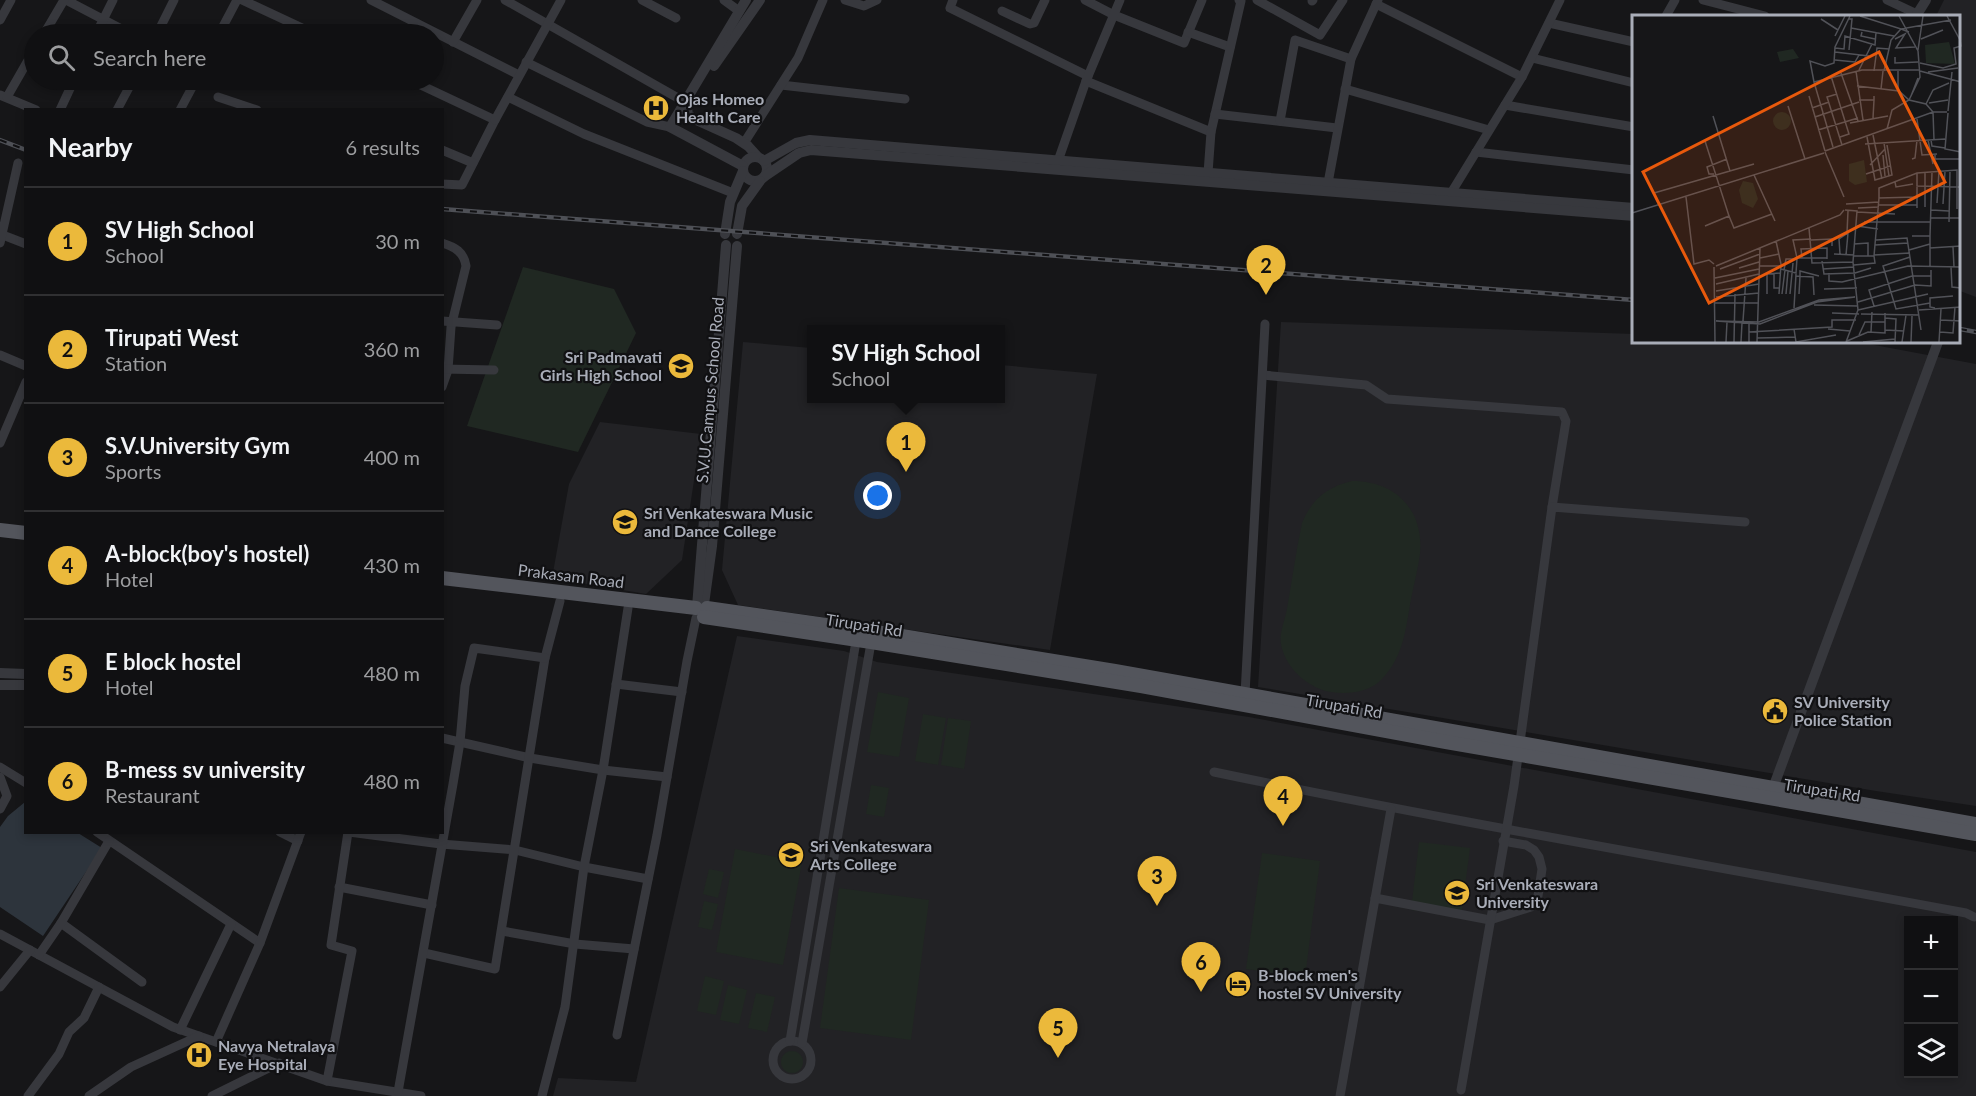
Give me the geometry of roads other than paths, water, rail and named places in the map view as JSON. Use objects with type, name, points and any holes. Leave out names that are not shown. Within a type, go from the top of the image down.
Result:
[{"type":"main road","points":[[0,523],[24,526]]},
{"type":"main road","points":[[0,530],[24,533]]},
{"type":"main road","name":"Prakasam Road","points":[[444,578],[700,611]]},
{"type":"main road","name":"Prakasam Road","points":[[444,587],[628,608],[700,611]]},
{"type":"main road","name":"Tirupati Rd","points":[[700,611],[722,610],[857,635]]},
{"type":"main road","name":"Tirupati Rd","points":[[700,611],[1137,680],[1772,793],[1976,824]]},
{"type":"main road","name":"Tirupati Rd","points":[[1137,680],[1245,694],[1520,749]]},
{"type":"main road","name":"Tirupati Rd","points":[[1772,793],[1976,834]]},
{"type":"street","points":[[0,20],[11,0]]},
{"type":"street","points":[[50,24],[65,0],[112,24]]},
{"type":"street","points":[[101,24],[113,0]]},
{"type":"street","points":[[162,24],[174,0]]},
{"type":"street","points":[[225,24],[240,0],[293,24]]},
{"type":"street","points":[[371,0],[418,24]]},
{"type":"street","points":[[453,42],[477,0]]},
{"type":"street","points":[[505,0],[685,102]]},
{"type":"street","points":[[444,184],[462,185],[561,0]]},
{"type":"street","points":[[642,0],[676,18]]},
{"type":"street","points":[[724,0],[739,11]]},
{"type":"street","points":[[670,128],[746,0]]},
{"type":"street","points":[[737,234],[742,207],[763,178],[767,168],[744,143],[694,119],[688,115],[687,108],[760,0]]},
{"type":"street","points":[[744,143],[798,58],[823,0]]},
{"type":"street","points":[[845,0],[864,6],[877,0]]},
{"type":"street","points":[[953,0],[950,8],[1087,78],[1211,132]]},
{"type":"street","points":[[1002,11],[1030,24],[1034,23],[1045,0]]},
{"type":"street","points":[[1085,0],[1114,15],[1184,43],[1202,0]]},
{"type":"street","points":[[1058,161],[1087,78],[1120,0]]},
{"type":"street","points":[[1208,173],[1211,132],[1240,0]]},
{"type":"street","points":[[1257,0],[1320,35],[1343,0]]},
{"type":"street","points":[[1451,193],[1522,77],[1560,0]]},
{"type":"street","points":[[1667,15],[1675,0]]},
{"type":"street","points":[[1703,0],[1761,15]]},
{"type":"street","points":[[1887,0],[1916,15],[1926,0]]},
{"type":"street","points":[[1328,183],[1351,58],[1377,2],[1522,77]]},
{"type":"street","points":[[1549,23],[1632,42]]},
{"type":"street","points":[[1188,32],[1230,47]]},
{"type":"street","points":[[444,37],[519,75]]},
{"type":"street","points":[[1280,121],[1295,40],[1351,58]]},
{"type":"street","points":[[1532,58],[1632,83]]},
{"type":"street","points":[[526,62],[647,122],[670,128],[743,169],[749,180],[763,178],[799,153],[811,150],[1632,216]]},
{"type":"street","points":[[24,65],[3,96],[31,108]]},
{"type":"street","points":[[781,84],[905,99]]},
{"type":"street","points":[[1345,89],[1489,130]]},
{"type":"street","points":[[61,108],[69,90]]},
{"type":"street","points":[[118,108],[128,90]]},
{"type":"street","points":[[181,108],[191,90]]},
{"type":"street","points":[[431,90],[495,120]]},
{"type":"street","points":[[218,97],[251,108]]},
{"type":"street","points":[[508,97],[584,134],[734,194]]},
{"type":"street","points":[[1505,105],[1632,127]]},
{"type":"street","points":[[1215,114],[1337,128]]},
{"type":"street","points":[[725,234],[730,202],[747,160],[761,159],[796,143],[810,140],[1632,208]]},
{"type":"street","points":[[444,151],[473,163]]},
{"type":"street","points":[[1476,153],[1632,170]]},
{"type":"street","points":[[18,163],[1,237],[24,243]]},
{"type":"street","points":[[444,244],[452,246],[465,257],[466,266],[448,321],[445,370],[494,370]]},
{"type":"street","name":"S.V.U.Campus School Road","points":[[732,246],[706,591],[700,611],[732,246]]},
{"type":"street","points":[[448,321],[496,325]]},
{"type":"street","points":[[1245,694],[1265,324]]},
{"type":"street","points":[[1772,793],[1937,344]]},
{"type":"street","points":[[0,355],[24,365]]},
{"type":"street","points":[[1263,375],[1366,385],[1387,399],[1562,412],[1566,421],[1552,507],[1520,749],[1461,1090]]},
{"type":"street","points":[[0,443],[24,387]]},
{"type":"street","points":[[1552,507],[1745,522]]},
{"type":"street","points":[[706,591],[722,610]]},
{"type":"street","points":[[424,953],[495,969],[531,758],[545,658],[560,601]]},
{"type":"street","points":[[542,1096],[565,1007],[584,867],[603,770],[628,608]]},
{"type":"street","points":[[617,1035],[682,692],[700,611]]},
{"type":"street","points":[[790,1041],[857,635]]},
{"type":"street","points":[[802,1043],[872,637]]},
{"type":"street","points":[[444,828],[460,742],[465,686],[474,648],[545,658]]},
{"type":"street","points":[[0,673],[24,674]]},
{"type":"street","points":[[616,684],[682,692]]},
{"type":"street","points":[[0,685],[24,685]]},
{"type":"street","points":[[444,738],[531,758],[603,770],[667,777]]},
{"type":"street","points":[[0,770],[0,767],[24,782]]},
{"type":"street","points":[[1214,772],[1391,809],[1966,912],[1974,917]]},
{"type":"street","points":[[0,777],[7,796],[0,809]]},
{"type":"street","points":[[1340,1096],[1391,809]]},
{"type":"street","points":[[100,834],[260,943]]},
{"type":"street","points":[[327,1081],[352,951],[331,945],[349,834]]},
{"type":"street","points":[[364,834],[441,844],[515,850],[584,867],[648,879]]},
{"type":"street","points":[[398,1092],[424,953],[443,834]]},
{"type":"street","points":[[216,1042],[260,943],[299,837]]},
{"type":"street","points":[[0,987],[61,923],[109,841]]},
{"type":"street","points":[[1375,898],[1490,920],[1531,907],[1538,896],[1542,869],[1539,857],[1526,845],[1503,841]]},
{"type":"street","points":[[339,887],[432,905]]},
{"type":"street","points":[[61,923],[142,982]]},
{"type":"street","points":[[180,1030],[231,924]]},
{"type":"street","points":[[502,931],[575,944],[634,950]]},
{"type":"street","points":[[0,934],[180,1030],[327,1081],[421,1096]]},
{"type":"street","points":[[28,1096],[59,1054],[69,1032],[84,1018],[99,987]]},
{"type":"street","points":[[89,1096],[131,1067],[199,1036]]},
{"type":"street","points":[[790,1041],[802,1043],[810,1053],[810,1067],[804,1075],[790,1079],[777,1072],[773,1061],[777,1048],[790,1041]]},
{"type":"street","points":[[212,1096],[279,1063]]},
{"type":"railway","points":[[0,140],[24,149]]},
{"type":"railway","points":[[444,209],[1632,300]]},
{"type":"railway","points":[[1961,329],[1976,332]]},
{"type":"place","name":"Ojas Homeo Health Care","points":[[656,108]]},
{"type":"place","name":"Tirupati West","points":[[1266,295]]},
{"type":"place","name":"Sri Padmavati Girls High School","points":[[681,366]]},
{"type":"place","name":"SV High School","points":[[906,472]]},
{"type":"place","name":"Sri Venkateswara Music and Dance College","points":[[625,522]]},
{"type":"place","name":"SV University Police Station","points":[[1775,711]]},
{"type":"place","name":"A-block(boy's hostel)","points":[[1283,826]]},
{"type":"place","name":"Sri Venkateswara Arts College","points":[[791,855]]},
{"type":"place","name":"Sri Venkateswara University","points":[[1457,893]]},
{"type":"place","name":"S.V.University Gym","points":[[1157,906]]},
{"type":"place","name":"B-block men's hostel SV University","points":[[1238,984]]},
{"type":"place","name":"B-mess sv university","points":[[1201,992]]},
{"type":"place","name":"Navya Netralaya Eye Hospital","points":[[199,1055]]},
{"type":"place","name":"E block hostel","points":[[1058,1058]]}]
